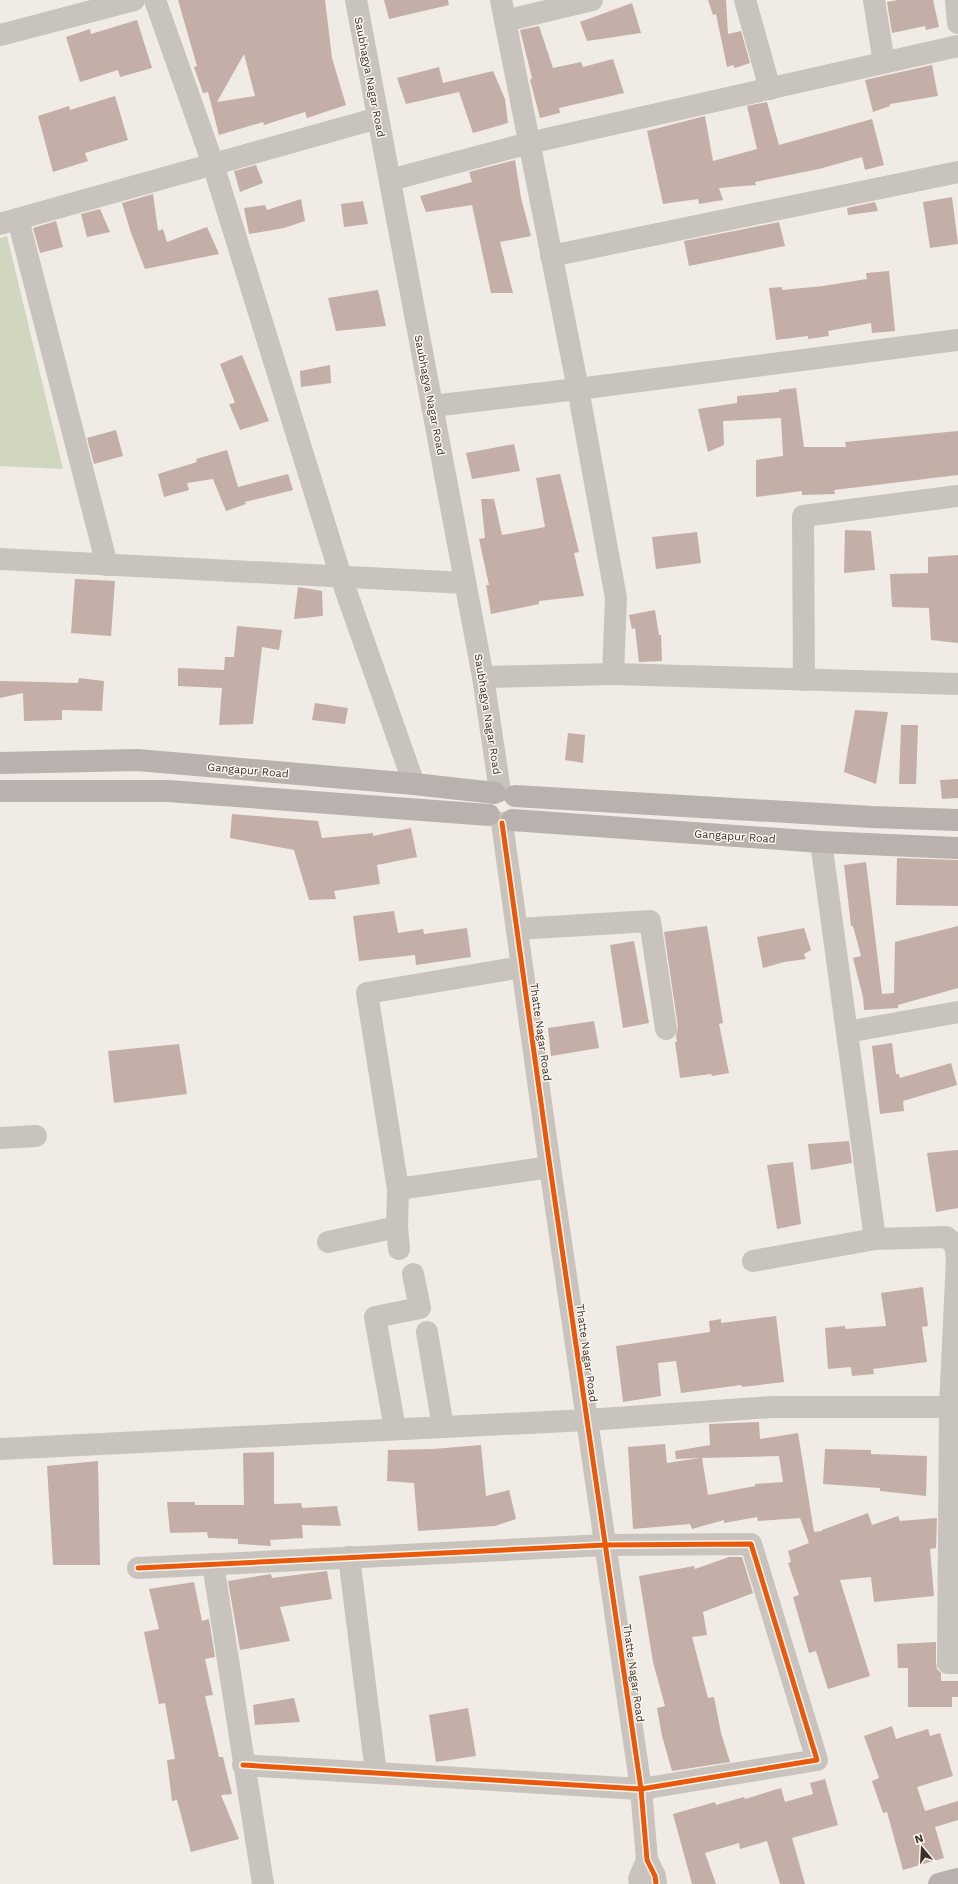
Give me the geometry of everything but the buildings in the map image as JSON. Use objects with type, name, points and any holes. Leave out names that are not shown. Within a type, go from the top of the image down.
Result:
[{"type":"main road","name":"Gangapur Road","points":[[0,763],[137,760],[414,784],[504,794],[872,817],[958,820]]},
{"type":"main road","name":"Gangapur Road","points":[[0,792],[168,791],[501,819],[821,842],[958,848]]},
{"type":"main road","points":[[504,794],[519,806],[516,816],[501,819],[487,805],[491,796],[504,794]]},
{"type":"main road","points":[[939,1884],[958,1879]]},
{"type":"street","points":[[0,35],[68,8],[134,0]]},
{"type":"street","points":[[155,0],[213,164],[341,577],[414,784]]},
{"type":"street","name":"Saubhagya Nagar Road","points":[[356,0],[504,794]]},
{"type":"street","points":[[592,0],[503,10],[578,389],[616,598],[613,674]]},
{"type":"street","points":[[745,0],[770,89]]},
{"type":"street","points":[[874,0],[884,63]]},
{"type":"street","points":[[956,0],[958,23]]},
{"type":"street","points":[[390,180],[529,143],[958,46]]},
{"type":"street","points":[[107,566],[9,222],[378,118]]},
{"type":"street","points":[[551,256],[958,172]]},
{"type":"street","points":[[432,406],[578,389],[958,340]]},
{"type":"street","points":[[804,680],[804,516],[958,496]]},
{"type":"street","points":[[0,559],[107,566],[465,583]]},
{"type":"street","points":[[483,677],[613,674],[958,684]]},
{"type":"street","name":"Thatte Nagar Road","points":[[501,819],[550,1167],[642,1790],[647,1860],[655,1876],[656,1884]]},
{"type":"street","points":[[821,842],[875,1239]]},
{"type":"street","points":[[517,929],[650,921],[666,1029]]},
{"type":"street","points":[[399,1249],[397,1227],[398,1189],[366,993],[522,967]]},
{"type":"street","points":[[847,1032],[958,1012]]},
{"type":"street","points":[[0,1138],[36,1136]]},
{"type":"street","points":[[398,1189],[550,1167]]},
{"type":"street","points":[[328,1242],[397,1227]]},
{"type":"street","points":[[753,1261],[875,1239],[946,1237],[955,1244],[958,1259],[948,1663],[958,1663]]},
{"type":"street","points":[[395,1429],[375,1317],[420,1308],[413,1274]]},
{"type":"street","points":[[427,1332],[443,1427]]},
{"type":"street","points":[[0,1450],[587,1420],[772,1407],[954,1407]]},
{"type":"street","points":[[138,1568],[605,1545],[751,1544],[817,1760],[642,1790],[244,1765]]},
{"type":"street","points":[[349,1557],[376,1773]]},
{"type":"street","points":[[213,1564],[263,1884]]},
{"type":"street","points":[[640,1884],[639,1879],[647,1860]]},
{"type":"green space","points":[[7,236],[63,469],[0,466],[0,238]]},
{"type":"cycle path","points":[[502,823],[550,1167],[641,1789],[647,1860],[655,1876],[656,1884]]},
{"type":"cycle path","points":[[138,1568],[605,1545],[751,1544],[817,1760],[641,1789],[243,1765]]}]
